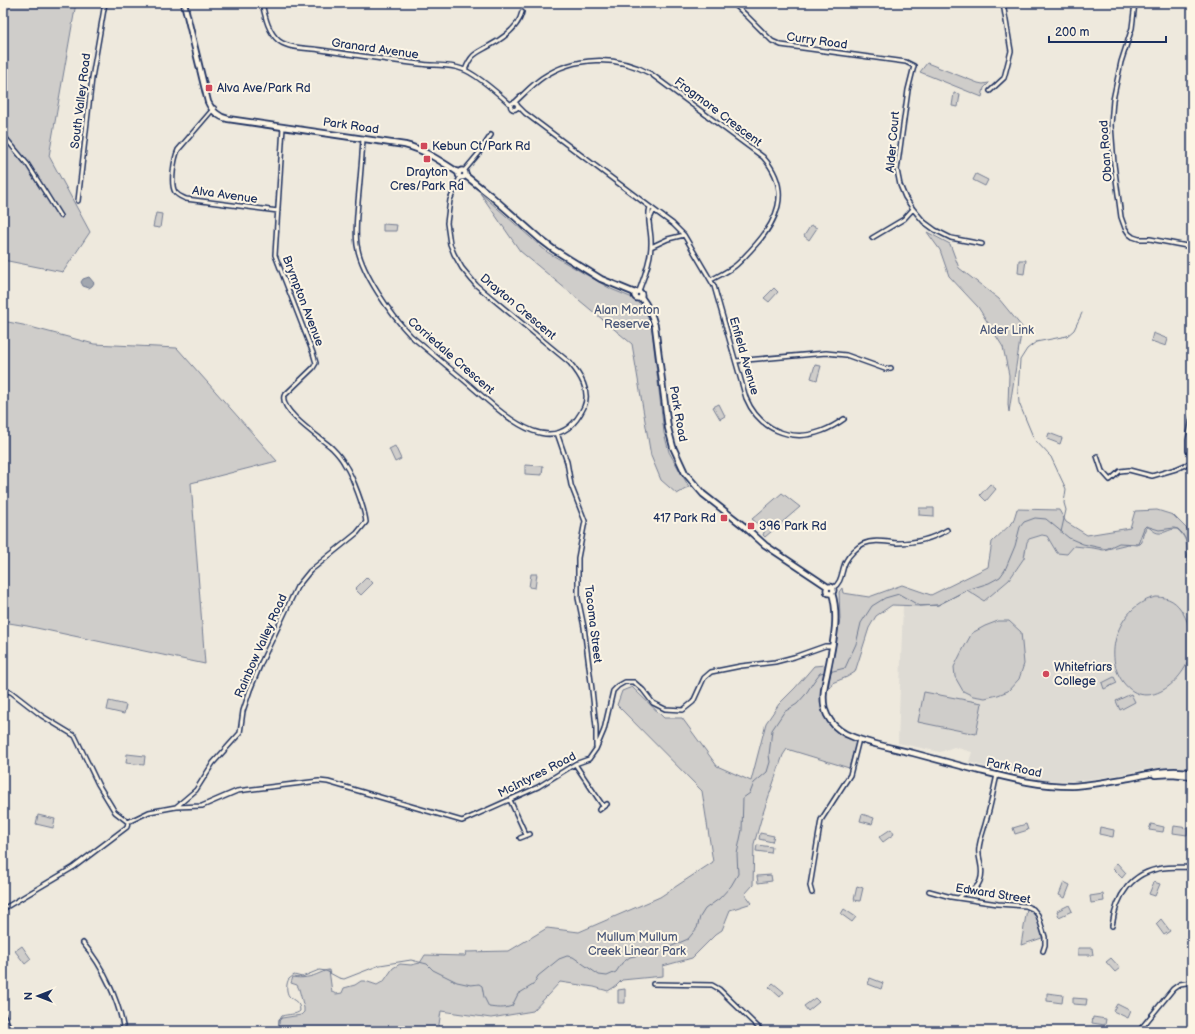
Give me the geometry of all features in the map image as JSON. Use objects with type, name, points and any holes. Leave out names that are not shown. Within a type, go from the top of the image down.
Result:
[{"type":"street","name":"South Valley Road","points":[[78,201],[92,78],[105,3]]},
{"type":"street","points":[[184,3],[208,102],[213,109]]},
{"type":"street","name":"Granard Avenue","points":[[262,3],[270,30],[278,40],[288,45],[417,64],[454,67],[465,70],[515,105]]},
{"type":"street","name":"Curry Road","points":[[733,3],[772,41],[781,45],[906,62],[914,66]]},
{"type":"street","points":[[990,91],[1004,78],[1011,51],[1003,3]]},
{"type":"street","name":"Oban Road","points":[[1135,3],[1132,28],[1121,62],[1113,100],[1111,125],[1116,178],[1122,217],[1125,228],[1133,237],[1192,248]]},
{"type":"street","points":[[465,70],[472,57],[505,35],[520,20],[522,12]]},
{"type":"street","name":"Frogmore Crescent","points":[[515,105],[522,96],[543,77],[565,66],[599,60],[625,63],[642,68],[651,74],[763,157],[777,183],[779,201],[774,220],[764,236],[737,264],[711,280]]},
{"type":"street","name":"Alder Court","points":[[914,66],[908,90],[898,170],[900,185],[905,197],[924,222],[940,233],[951,238],[982,244]]},
{"type":"street","name":"Enfield Avenue","points":[[515,105],[654,210],[684,235],[711,280],[718,298],[746,398],[753,412],[763,422],[776,430],[794,435],[814,434],[844,419]]},
{"type":"street","name":"Park Road","points":[[213,109],[225,119],[412,146],[462,174],[490,195],[553,249],[601,278],[642,293],[641,297],[649,307],[655,326],[668,428],[673,447],[685,473],[703,494],[765,545],[831,589],[835,602],[836,617],[824,688],[824,705],[832,724],[842,732],[860,739],[872,740],[896,749],[1031,784],[1056,786],[1092,784],[1146,773],[1166,771],[1192,773]]},
{"type":"street","name":"Alva Avenue","points":[[213,109],[178,150],[174,158],[174,191],[186,199],[278,211]]},
{"type":"street","name":"Brympton Avenue","points":[[283,127],[275,255],[314,353],[316,363],[313,368],[284,396]]},
{"type":"street","points":[[3,135],[28,165],[60,216]]},
{"type":"street","name":"Drayton Crescent","points":[[491,135],[462,174],[450,200],[447,223],[450,244],[462,268],[471,280],[570,363],[578,372],[586,392],[586,401],[573,424],[557,433]]},
{"type":"street","name":"Corriedale Crescent","points":[[363,138],[357,219],[357,245],[367,271],[385,303],[411,336],[515,422],[536,432],[548,434],[557,433]]},
{"type":"street","points":[[637,292],[649,259],[651,247],[648,215],[650,207]]},
{"type":"street","points":[[872,238],[904,219],[913,209]]},
{"type":"street","points":[[649,222],[654,210]]},
{"type":"street","points":[[651,247],[668,239],[684,235]]},
{"type":"street","points":[[736,361],[826,353],[846,355],[884,369],[891,368]]},
{"type":"street","name":"Rainbow Valley Road","points":[[3,909],[74,867],[127,826],[128,822],[149,812],[176,807],[196,790],[213,764],[240,733],[243,711],[250,690],[261,663],[297,587],[310,571],[357,533],[366,522],[365,511],[360,496],[346,466],[332,448],[288,409],[284,404],[284,396]]},
{"type":"street","points":[[1097,456],[1102,471],[1110,480],[1120,471],[1128,470],[1152,476],[1176,469],[1192,461],[1188,451],[1188,440],[1192,418]]},
{"type":"street","name":"Tacoma Street","points":[[557,433],[567,462],[570,485],[585,521],[578,558],[578,598],[584,627],[596,727],[596,749]]},
{"type":"street","points":[[831,589],[840,581],[846,561],[853,552],[863,544],[872,541],[896,543],[914,541],[938,535],[947,530]]},
{"type":"street","name":"McIntyres Road","points":[[176,807],[202,806],[237,791],[319,781],[328,782],[462,821],[538,787],[575,764],[588,759],[596,749],[604,730],[613,691],[625,682],[634,682],[643,690],[653,703],[665,709],[684,710],[693,702],[704,678],[711,672],[775,662],[825,646],[832,646]]},
{"type":"street","points":[[3,690],[11,692],[42,716],[75,736],[98,784],[115,812],[128,822]]},
{"type":"street","points":[[596,727],[604,730]]},
{"type":"street","points":[[812,893],[810,886],[821,820],[850,775],[860,739]]},
{"type":"street","points":[[575,764],[603,806]]},
{"type":"street","points":[[960,898],[962,894],[974,889],[980,882],[981,863],[978,852],[997,775]]},
{"type":"street","name":"Park Road","points":[[1131,777],[1162,775],[1192,776]]},
{"type":"street","points":[[510,800],[526,835]]},
{"type":"street","points":[[599,810],[607,804]]},
{"type":"street","points":[[520,838],[530,834]]},
{"type":"street","points":[[1192,863],[1192,880]]},
{"type":"street","points":[[1112,926],[1113,916],[1118,902],[1125,889],[1135,880],[1147,873],[1163,868],[1192,868]]},
{"type":"street","name":"Edward Street","points":[[929,891],[943,895],[998,904],[1026,906],[1033,909],[1038,915],[1045,937],[1043,951]]},
{"type":"street","points":[[83,943],[104,972],[113,994],[124,1031]]},
{"type":"street","points":[[1139,1031],[1173,988],[1180,984],[1192,982]]},
{"type":"street","points":[[653,984],[712,985],[719,989],[762,1031]]},
{"type":"street","points":[[3,1016],[10,1031]]},
{"type":"shaded area","points":[[89,277],[94,283],[89,288],[83,286],[81,282],[83,279]]},
{"type":"shaded area","name":"Whitefriars College","points":[[1147,526],[1156,533],[1177,529],[1182,533],[1186,538],[1187,560],[1189,566],[1192,567],[1192,768],[1154,768],[1077,781],[1039,780],[1017,776],[969,762],[972,752],[954,747],[940,752],[898,743],[903,605],[938,605],[967,590],[999,588],[1009,580],[1024,558],[1029,539],[1042,535],[1047,536],[1057,553],[1074,546],[1103,550],[1128,544],[1137,545],[1142,542],[1143,534]]},
{"type":"green space","points":[[9,3],[76,3],[49,156],[90,232],[63,272],[3,260],[3,14]]},
{"type":"green space","points":[[927,63],[978,83],[989,83],[984,88],[982,97],[920,72]]},
{"type":"green space","points":[[954,93],[960,94],[958,107],[952,106]]},
{"type":"green space","points":[[976,174],[988,180],[985,186],[973,180]]},
{"type":"green space","name":"Alan Morton Reserve","points":[[480,193],[547,252],[611,289],[635,299],[645,308],[652,331],[664,433],[669,452],[689,487],[677,494],[661,480],[651,456],[632,344],[520,251]]},
{"type":"green space","points":[[156,213],[162,214],[160,228],[153,227]]},
{"type":"green space","points":[[383,224],[397,225],[396,231],[383,231]]},
{"type":"green space","points":[[811,225],[817,228],[809,240],[804,236]]},
{"type":"green space","name":"Alder Link","points":[[927,232],[950,244],[959,268],[999,299],[1022,327],[1009,412],[1009,375],[1003,347],[978,307],[949,276],[940,250]]},
{"type":"green space","points":[[1019,260],[1026,260],[1024,274],[1018,273]]},
{"type":"green space","points":[[774,288],[778,292],[769,302],[764,298]]},
{"type":"green space","points":[[3,321],[94,344],[177,348],[277,461],[191,483],[205,664],[3,622]]},
{"type":"green space","points":[[1153,333],[1168,339],[1166,346],[1151,341]]},
{"type":"green space","points":[[815,365],[821,366],[817,380],[811,378]]},
{"type":"green space","points":[[719,404],[725,416],[720,419],[713,407]]},
{"type":"green space","points":[[1049,433],[1062,438],[1060,444],[1047,439]]},
{"type":"green space","points":[[395,446],[401,459],[395,462],[389,449]]},
{"type":"green space","points":[[525,465],[543,466],[542,475],[525,474]]},
{"type":"green space","points":[[990,484],[996,489],[986,501],[980,495]]},
{"type":"green space","points":[[782,493],[800,507],[765,537],[763,535],[765,530],[752,519]]},
{"type":"green space","points":[[919,508],[934,508],[934,516],[919,515]]},
{"type":"green space","points":[[1017,509],[1059,510],[1066,522],[1087,535],[1130,528],[1135,511],[1157,510],[1173,515],[1192,534],[1192,567],[1189,566],[1187,560],[1185,538],[1177,529],[1158,533],[1147,526],[1140,544],[1128,544],[1103,550],[1074,546],[1067,554],[1057,553],[1047,536],[1042,535],[1029,539],[1024,558],[1009,580],[984,601],[967,590],[938,605],[892,605],[876,616],[869,628],[855,672],[832,683],[831,687],[828,688],[840,619],[839,592],[842,588],[843,593],[869,597],[902,585],[931,595],[988,567],[992,542],[1013,522]]},
{"type":"green space","points":[[531,574],[537,574],[535,588],[529,587]]},
{"type":"green space","points":[[367,577],[373,583],[361,595],[355,589]]},
{"type":"green space","points":[[1156,597],[1169,599],[1181,609],[1190,630],[1192,648],[1189,659],[1183,671],[1175,681],[1165,689],[1155,694],[1144,695],[1133,691],[1123,682],[1117,670],[1114,657],[1115,644],[1118,631],[1124,619],[1133,609],[1144,601]]},
{"type":"green space","points":[[998,621],[1009,621],[1021,632],[1024,664],[1019,679],[1008,691],[998,695],[985,698],[973,696],[963,691],[955,677],[954,667],[972,633]]},
{"type":"green space","name":"Mullum Mullum Creek Linear Park","points":[[826,665],[821,701],[822,710],[832,727],[856,743],[849,768],[787,749],[783,755],[754,844],[753,885],[745,894],[752,903],[730,910],[722,930],[692,958],[663,966],[663,976],[622,980],[608,991],[594,987],[560,982],[533,1011],[491,1018],[441,1011],[438,1031],[279,1031],[279,1020],[282,1018],[301,1015],[304,1012],[299,989],[297,985],[291,983],[293,977],[299,978],[314,976],[329,970],[332,992],[336,994],[342,993],[344,988],[355,985],[361,981],[377,985],[384,981],[393,968],[400,964],[411,965],[420,963],[425,955],[465,956],[466,952],[509,951],[547,928],[579,932],[660,897],[713,862],[702,791],[617,705],[622,691],[632,687],[664,718],[682,718],[717,766],[751,781],[766,723],[779,704],[814,666]]},
{"type":"green space","points":[[1114,677],[1117,683],[1104,689],[1102,683]]},
{"type":"green space","points":[[924,692],[982,703],[976,734],[918,722]]},
{"type":"green space","points":[[1131,694],[1135,702],[1120,710],[1116,701]]},
{"type":"green space","points":[[109,701],[126,705],[124,714],[107,710]]},
{"type":"green space","points":[[127,754],[145,756],[144,765],[126,763]]},
{"type":"green space","points":[[862,814],[874,818],[872,824],[860,821]]},
{"type":"green space","points":[[38,815],[55,819],[53,828],[36,824]]},
{"type":"green space","points":[[1026,824],[1028,830],[1015,834],[1013,828]]},
{"type":"green space","points":[[1151,824],[1164,827],[1163,832],[1149,830]]},
{"type":"green space","points":[[1174,826],[1188,828],[1187,835],[1173,833]]},
{"type":"green space","points":[[1100,827],[1114,830],[1113,837],[1099,834]]},
{"type":"green space","points":[[891,829],[894,834],[883,842],[879,837]]},
{"type":"green space","points":[[760,833],[774,836],[772,842],[759,839]]},
{"type":"green space","points":[[757,845],[772,847],[771,853],[756,851]]},
{"type":"green space","points":[[1117,863],[1126,873],[1122,878],[1112,868]]},
{"type":"green space","points":[[771,875],[772,881],[758,883],[757,876]]},
{"type":"green space","points":[[1064,882],[1070,885],[1065,898],[1059,895]]},
{"type":"green space","points":[[1154,882],[1160,884],[1155,896],[1149,894]]},
{"type":"green space","points":[[857,886],[863,888],[860,901],[854,900]]},
{"type":"green space","points":[[1103,894],[1104,901],[1091,903],[1090,896]]},
{"type":"green space","points":[[1069,905],[1072,911],[1059,917],[1057,911]]},
{"type":"green space","points":[[844,909],[856,917],[852,922],[841,914]]},
{"type":"green space","points":[[1027,909],[1036,917],[1040,925],[1042,938],[1021,945]]},
{"type":"green space","points":[[1161,919],[1170,931],[1164,935],[1156,924]]},
{"type":"green space","points":[[22,946],[31,959],[25,964],[15,951]]},
{"type":"green space","points":[[1078,948],[1092,948],[1093,955],[1078,955]]},
{"type":"green space","points":[[1111,958],[1120,968],[1115,972],[1106,962]]},
{"type":"green space","points":[[870,978],[883,983],[881,989],[868,984]]},
{"type":"green space","points":[[773,983],[784,992],[780,997],[769,987]]},
{"type":"green space","points":[[625,989],[625,1003],[618,1003],[618,990]]},
{"type":"green space","points":[[1047,993],[1063,995],[1062,1003],[1047,1001]]},
{"type":"green space","points":[[815,998],[819,1002],[808,1011],[804,1006]]},
{"type":"green space","points":[[1073,998],[1087,999],[1086,1005],[1073,1004]]},
{"type":"green space","points":[[1117,1004],[1131,1011],[1128,1018],[1113,1011]]},
{"type":"green space","points":[[1093,1017],[1106,1019],[1105,1025],[1092,1023]]},
{"type":"waterway","points":[[1061,532],[1066,510],[1064,503],[1066,489],[1051,457],[1034,439],[1019,403],[1018,390],[1020,360],[1027,349],[1036,342],[1067,336],[1074,330],[1082,313]]},
{"type":"waterway","points":[[829,672],[845,668],[856,644],[861,623],[872,606],[885,598],[899,594],[920,606],[938,605],[967,590],[989,583],[1000,577],[1005,570],[1015,546],[1020,527],[1024,522],[1035,518],[1046,519],[1069,538],[1083,544],[1106,549],[1119,543],[1138,544],[1146,526],[1159,530],[1174,528],[1178,529],[1190,547],[1187,558],[1192,560]]},
{"type":"waterway","points":[[278,1031],[279,1021],[282,1016],[294,1014],[300,1011],[299,1005],[289,996],[287,990],[288,981],[294,975],[302,977],[319,970],[326,971],[344,979],[380,965],[411,960],[427,964],[433,970],[457,982],[471,985],[479,984],[482,986],[484,997],[489,1007],[503,1008],[512,1006],[518,994],[533,985],[538,976],[559,959],[567,956],[573,957],[599,975],[607,976],[616,972],[622,963],[630,957],[663,950],[688,939],[697,928],[700,917],[705,909],[719,899],[731,886],[738,874],[737,854],[742,830],[743,798],[750,793],[754,783],[767,772],[770,762],[769,755],[772,730],[784,712],[797,704],[805,695],[820,673],[826,672]]},
{"type":"waterway","points":[[253,1031],[259,1031]]},
{"type":"place","name":"Alva Ave/Park Rd","points":[[209,88]]},
{"type":"place","name":"Kebun Ct/Park Rd","points":[[424,146]]},
{"type":"place","name":"Drayton Cres/Park Rd","points":[[427,159]]},
{"type":"place","name":"417 Park Rd","points":[[724,518]]},
{"type":"place","name":"396 Park Rd","points":[[751,526]]},
{"type":"place","name":"Whitefriars College","points":[[1046,674]]}]
